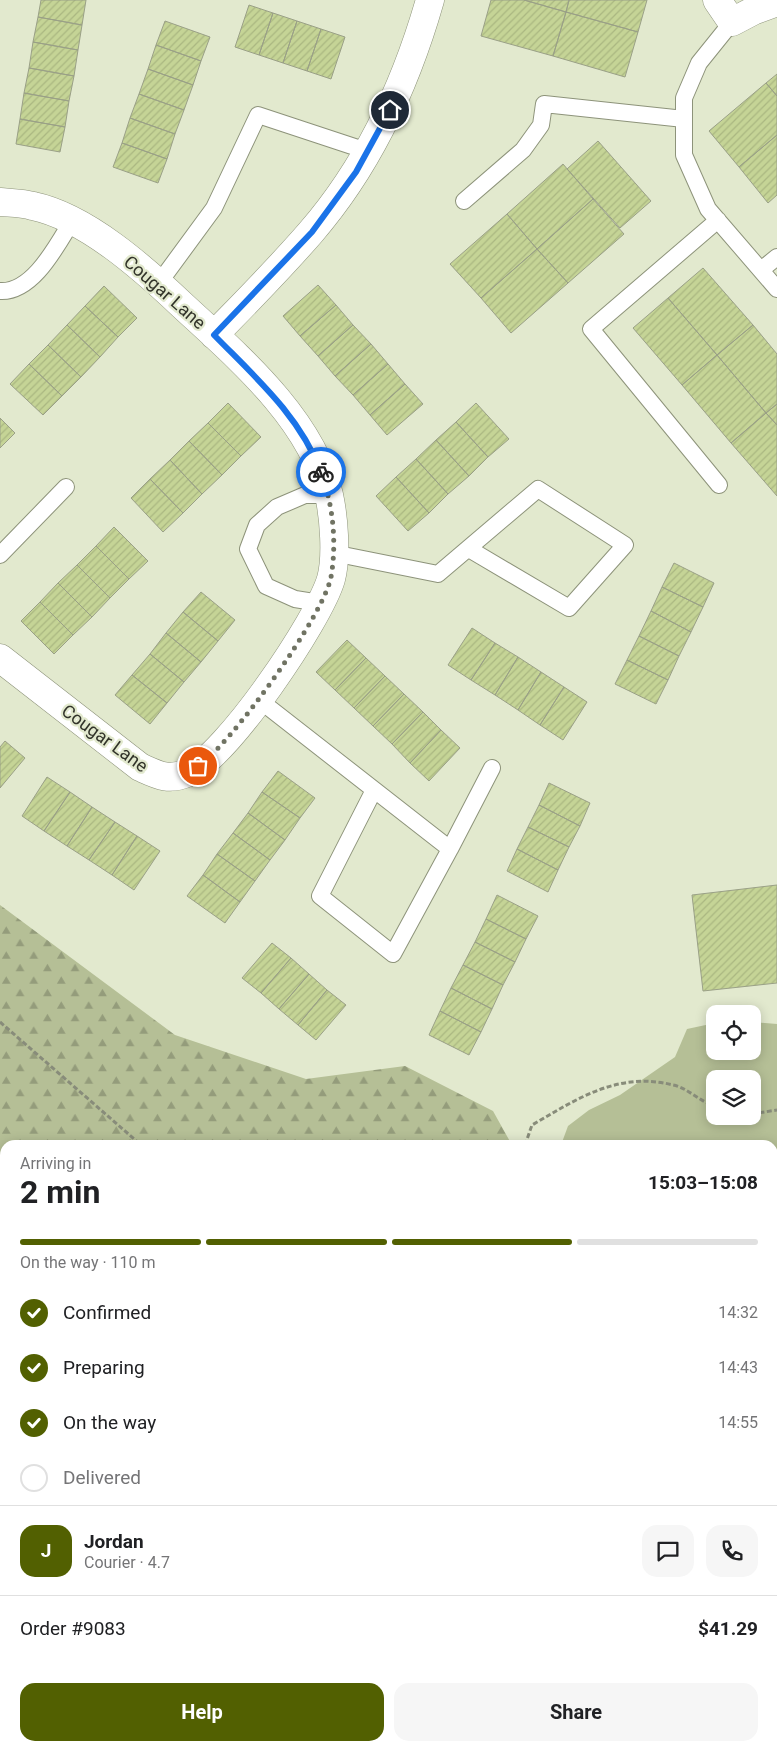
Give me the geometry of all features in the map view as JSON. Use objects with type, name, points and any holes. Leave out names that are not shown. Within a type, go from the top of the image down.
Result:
[{"type":"street","points":[[214,335],[312,232],[356,172],[402,83],[430,0]]},
{"type":"street","points":[[717,0],[732,22],[753,10],[777,2]]},
{"type":"street","name":"Cougar Lane","points":[[0,202],[34,206],[72,220],[108,244],[159,283],[214,335],[283,405],[315,455],[329,495],[333,553],[331,579],[311,622],[258,699],[208,760],[188,773],[163,778],[140,767],[0,658]]},
{"type":"lane","points":[[732,22],[699,63],[684,98],[684,155],[708,209],[777,288]]},
{"type":"lane","points":[[464,201],[523,150],[541,125],[544,104],[684,119]]},
{"type":"lane","points":[[159,283],[214,208],[258,115],[367,151]]},
{"type":"lane","points":[[0,291],[8,292],[34,277],[52,255],[72,220]]},
{"type":"lane","points":[[718,220],[591,329],[718,485]]},
{"type":"lane","points":[[761,270],[777,257]]},
{"type":"lane","points":[[0,555],[66,487]]},
{"type":"lane","points":[[333,553],[438,574],[538,489],[625,545],[570,608],[469,549]]},
{"type":"lane","points":[[320,603],[295,598],[266,586],[248,549],[256,525],[277,507],[305,496],[329,495]]},
{"type":"lane","points":[[258,699],[450,849]]},
{"type":"lane","points":[[374,790],[320,896],[393,954],[492,768]]},
{"type":"path","points":[[0,1022],[135,1140]]},
{"type":"path","points":[[527,1140],[532,1125],[595,1090],[634,1081],[674,1085],[706,1101]]},
{"type":"path","points":[[761,1113],[777,1110]]},
{"type":"green space","points":[[0,905],[175,1035],[306,1079],[405,1066],[493,1111],[509,1140],[0,1140]]},
{"type":"green space","points":[[761,1023],[777,1024],[777,1140],[563,1140],[568,1126],[589,1110],[620,1095],[675,1057],[687,1029],[706,1025],[706,1060],[761,1060]]},
{"type":"building","points":[[41,0],[86,0],[82,25],[38,17]]},
{"type":"building","points":[[491,0],[524,0],[566,12],[553,56],[481,36]]},
{"type":"building","points":[[524,0],[569,0],[566,12]]},
{"type":"building","points":[[569,0],[647,0],[638,32],[566,12]]},
{"type":"building","points":[[249,5],[273,13],[259,55],[235,47]]},
{"type":"building","points":[[566,12],[638,32],[625,77],[553,56]]},
{"type":"building","points":[[273,13],[297,21],[283,63],[259,55]]},
{"type":"building","points":[[38,17],[82,25],[78,50],[33,42]]},
{"type":"building","points":[[165,21],[210,37],[201,61],[156,45]]},
{"type":"building","points":[[297,21],[321,29],[307,71],[283,63]]},
{"type":"building","points":[[321,29],[345,37],[331,79],[307,71]]},
{"type":"building","points":[[33,42],[78,50],[74,76],[29,68]]},
{"type":"building","points":[[156,45],[201,61],[193,85],[148,69]]},
{"type":"building","points":[[29,68],[74,76],[69,101],[24,93]]},
{"type":"building","points":[[148,69],[193,85],[184,110],[139,94]]},
{"type":"building","points":[[777,74],[777,96],[766,83]]},
{"type":"building","points":[[766,83],[777,96],[777,135],[739,167],[709,131]]},
{"type":"building","points":[[24,93],[69,101],[65,127],[20,119]]},
{"type":"building","points":[[139,94],[184,110],[175,134],[130,118]]},
{"type":"building","points":[[130,118],[175,134],[167,159],[122,143]]},
{"type":"building","points":[[20,119],[65,127],[60,152],[16,144]]},
{"type":"building","points":[[777,135],[777,195],[768,203],[739,167]]},
{"type":"building","points":[[598,141],[651,201],[620,228],[567,169]]},
{"type":"building","points":[[122,143],[167,159],[158,183],[113,167]]},
{"type":"building","points":[[563,164],[593,199],[537,249],[507,214]]},
{"type":"building","points":[[593,199],[624,234],[568,283],[537,249]]},
{"type":"building","points":[[507,214],[537,249],[481,298],[450,264]]},
{"type":"building","points":[[537,249],[568,283],[511,333],[481,298]]},
{"type":"building","points":[[703,268],[753,325],[717,355],[668,298]]},
{"type":"building","points":[[318,285],[336,305],[300,336],[283,316]]},
{"type":"building","points":[[104,286],[137,318],[118,337],[85,306]]},
{"type":"building","points":[[668,298],[717,355],[682,385],[633,328]]},
{"type":"building","points":[[336,305],[353,325],[318,356],[300,336]]},
{"type":"building","points":[[85,306],[118,337],[100,357],[67,325]]},
{"type":"building","points":[[67,325],[100,357],[81,377],[48,345]]},
{"type":"building","points":[[353,325],[371,344],[335,376],[318,356]]},
{"type":"building","points":[[753,325],[777,354],[777,404],[766,413],[717,355]]},
{"type":"building","points":[[371,344],[388,364],[353,395],[335,376]]},
{"type":"building","points":[[48,345],[81,377],[62,396],[29,364]]},
{"type":"building","points":[[717,355],[766,413],[731,443],[682,385]]},
{"type":"building","points":[[29,364],[62,396],[43,415],[10,384]]},
{"type":"building","points":[[388,364],[405,384],[370,415],[353,395]]},
{"type":"building","points":[[405,384],[423,404],[387,435],[370,415]]},
{"type":"building","points":[[228,403],[261,437],[241,456],[208,423]]},
{"type":"building","points":[[476,403],[509,439],[488,457],[456,422]]},
{"type":"building","points":[[777,404],[777,425],[766,413]]},
{"type":"building","points":[[766,413],[777,425],[777,496],[731,443]]},
{"type":"building","points":[[0,418],[15,433],[0,448]]},
{"type":"building","points":[[456,422],[488,457],[469,476],[436,440]]},
{"type":"building","points":[[208,423],[241,456],[222,475],[189,441]]},
{"type":"building","points":[[436,440],[469,476],[448,494],[416,459]]},
{"type":"building","points":[[189,441],[222,475],[202,494],[170,460]]},
{"type":"building","points":[[416,459],[448,494],[429,513],[396,477]]},
{"type":"building","points":[[170,460],[202,494],[183,513],[150,479]]},
{"type":"building","points":[[396,477],[429,513],[408,531],[376,496]]},
{"type":"building","points":[[150,479],[183,513],[163,532],[131,498]]},
{"type":"building","points":[[114,527],[148,561],[129,579],[96,546]]},
{"type":"building","points":[[96,546],[129,579],[110,598],[77,565]]},
{"type":"building","points":[[674,563],[714,583],[703,607],[662,587]]},
{"type":"building","points":[[77,565],[110,598],[92,617],[58,583]]},
{"type":"building","points":[[58,583],[92,617],[73,635],[40,602]]},
{"type":"building","points":[[662,587],[703,607],[691,632],[651,611]]},
{"type":"building","points":[[201,592],[235,620],[218,641],[183,612]]},
{"type":"building","points":[[40,602],[73,635],[54,654],[21,621]]},
{"type":"building","points":[[651,611],[691,632],[679,656],[639,636]]},
{"type":"building","points":[[183,612],[218,641],[201,662],[166,633]]},
{"type":"building","points":[[472,628],[495,643],[471,680],[448,665]]},
{"type":"building","points":[[166,633],[201,662],[184,682],[150,654]]},
{"type":"building","points":[[639,636],[679,656],[668,680],[627,660]]},
{"type":"building","points":[[347,640],[366,658],[335,690],[316,672]]},
{"type":"building","points":[[495,643],[518,657],[495,695],[471,680]]},
{"type":"building","points":[[150,654],[184,682],[167,703],[132,675]]},
{"type":"building","points":[[518,657],[541,672],[518,710],[495,695]]},
{"type":"building","points":[[366,658],[385,676],[354,708],[335,690]]},
{"type":"building","points":[[627,660],[668,680],[656,704],[615,684]]},
{"type":"building","points":[[541,672],[564,687],[540,725],[518,710]]},
{"type":"building","points":[[132,675],[167,703],[150,724],[115,695]]},
{"type":"building","points":[[385,676],[404,694],[373,726],[354,708]]},
{"type":"building","points":[[564,687],[587,702],[563,740],[540,725]]},
{"type":"building","points":[[404,694],[423,712],[392,744],[373,726]]},
{"type":"building","points":[[423,712],[441,730],[410,763],[392,744]]},
{"type":"building","points":[[441,730],[460,748],[429,781],[410,763]]},
{"type":"building","points":[[5,741],[25,758],[0,788],[0,747]]},
{"type":"building","points":[[278,771],[315,798],[300,818],[262,792]]},
{"type":"building","points":[[47,777],[70,792],[44,831],[22,816]]},
{"type":"building","points":[[549,783],[590,803],[580,826],[539,805]]},
{"type":"building","points":[[70,792],[92,807],[67,846],[44,831]]},
{"type":"building","points":[[262,792],[300,818],[285,840],[248,813]]},
{"type":"building","points":[[539,805],[580,826],[569,847],[528,827]]},
{"type":"building","points":[[92,807],[115,822],[89,860],[67,846]]},
{"type":"building","points":[[248,813],[285,840],[270,860],[233,833]]},
{"type":"building","points":[[115,822],[137,836],[112,875],[89,860]]},
{"type":"building","points":[[528,827],[569,847],[558,870],[517,849]]},
{"type":"building","points":[[233,833],[270,860],[255,881],[217,854]]},
{"type":"building","points":[[137,836],[160,851],[134,890],[112,875]]},
{"type":"building","points":[[517,849],[558,870],[548,892],[507,871]]},
{"type":"building","points":[[217,854],[255,881],[240,902],[203,875]]},
{"type":"building","points":[[203,875],[240,902],[225,923],[187,896]]},
{"type":"building","points":[[777,885],[777,983],[703,991],[692,895]]},
{"type":"building","points":[[497,895],[538,916],[526,939],[486,919]]},
{"type":"building","points":[[486,919],[526,939],[515,962],[475,942]]},
{"type":"building","points":[[475,942],[515,962],[503,985],[463,965]]},
{"type":"building","points":[[272,943],[291,958],[261,993],[242,978]]},
{"type":"building","points":[[291,958],[309,974],[279,1009],[261,993]]},
{"type":"building","points":[[463,965],[503,985],[492,1009],[451,988]]},
{"type":"building","points":[[309,974],[327,990],[298,1025],[279,1009]]},
{"type":"building","points":[[451,988],[492,1009],[481,1032],[440,1011]]},
{"type":"building","points":[[327,990],[346,1005],[316,1040],[298,1025]]},
{"type":"building","points":[[440,1011],[481,1032],[469,1055],[429,1035]]},
{"type":"way so far","points":[[198,766],[208,760],[231,734],[268,686],[311,622],[331,579],[334,542],[329,495],[321,472]]},
{"type":"route","points":[[321,472],[315,455],[283,405],[214,335],[312,232],[356,172],[390,110]]}]
